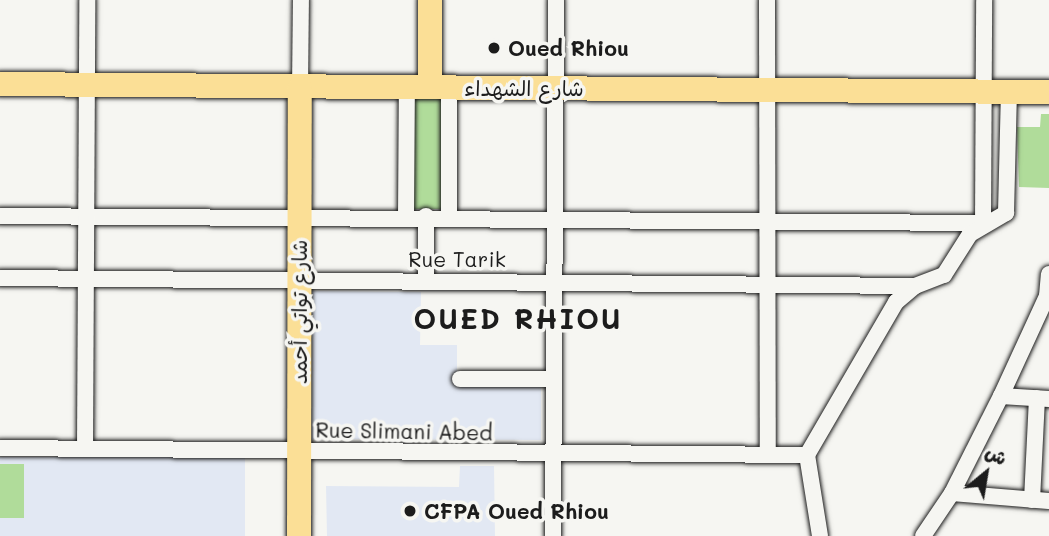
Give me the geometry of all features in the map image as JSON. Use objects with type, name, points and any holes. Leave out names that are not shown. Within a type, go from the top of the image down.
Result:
[{"type":"main road","points":[[429,88],[430,0]]},
{"type":"main road","name":"شارع الشهداء","points":[[0,84],[300,89],[1049,92]]},
{"type":"main road","name":"شارع تواتي أحمد","points":[[299,536],[300,89]]},
{"type":"street","points":[[85,449],[87,0]]},
{"type":"street","points":[[300,89],[301,0]]},
{"type":"street","points":[[553,536],[556,0]]},
{"type":"street","points":[[767,0],[768,455]]},
{"type":"street","points":[[983,223],[984,0]]},
{"type":"street","points":[[429,88],[449,216]]},
{"type":"street","points":[[406,216],[429,88]]},
{"type":"street","points":[[820,536],[807,455],[896,302],[915,286],[944,275],[970,234],[983,223],[1006,213],[1009,92]]},
{"type":"street","points":[[0,216],[766,218],[983,223]]},
{"type":"street","points":[[426,216],[426,280]]},
{"type":"street","points":[[923,536],[952,493],[1001,396],[1046,296],[1049,274]]},
{"type":"street","name":"Rue Tarik","points":[[0,278],[915,286]]},
{"type":"street","points":[[460,379],[552,379]]},
{"type":"street","points":[[952,493],[1041,501],[1043,398],[1001,396]]},
{"type":"street","name":"Rue Slimani Abed","points":[[0,448],[552,455],[807,455]]},
{"type":"shaded area","points":[[309,291],[421,292],[420,345],[457,345],[457,386],[541,386],[541,440],[308,439]]},
{"type":"shaded area","points":[[0,457],[245,457],[245,536],[0,536]]},
{"type":"shaded area","name":"CFPA Oued Rhiou","points":[[460,466],[494,466],[495,536],[327,536],[326,486],[459,487]]},
{"type":"green space","points":[[413,97],[443,97],[443,209],[413,209]]},
{"type":"green space","points":[[1041,114],[1049,114],[1049,188],[1019,187],[1017,127],[1040,127]]},
{"type":"green space","points":[[0,464],[24,464],[24,518],[0,518]]},
{"type":"place","name":"Oued Rhiou","points":[[494,48]]},
{"type":"place","name":"CFPA Oued Rhiou","points":[[410,511]]},
{"type":"district","name":"OUED RHIOU","points":[[518,318]]}]
